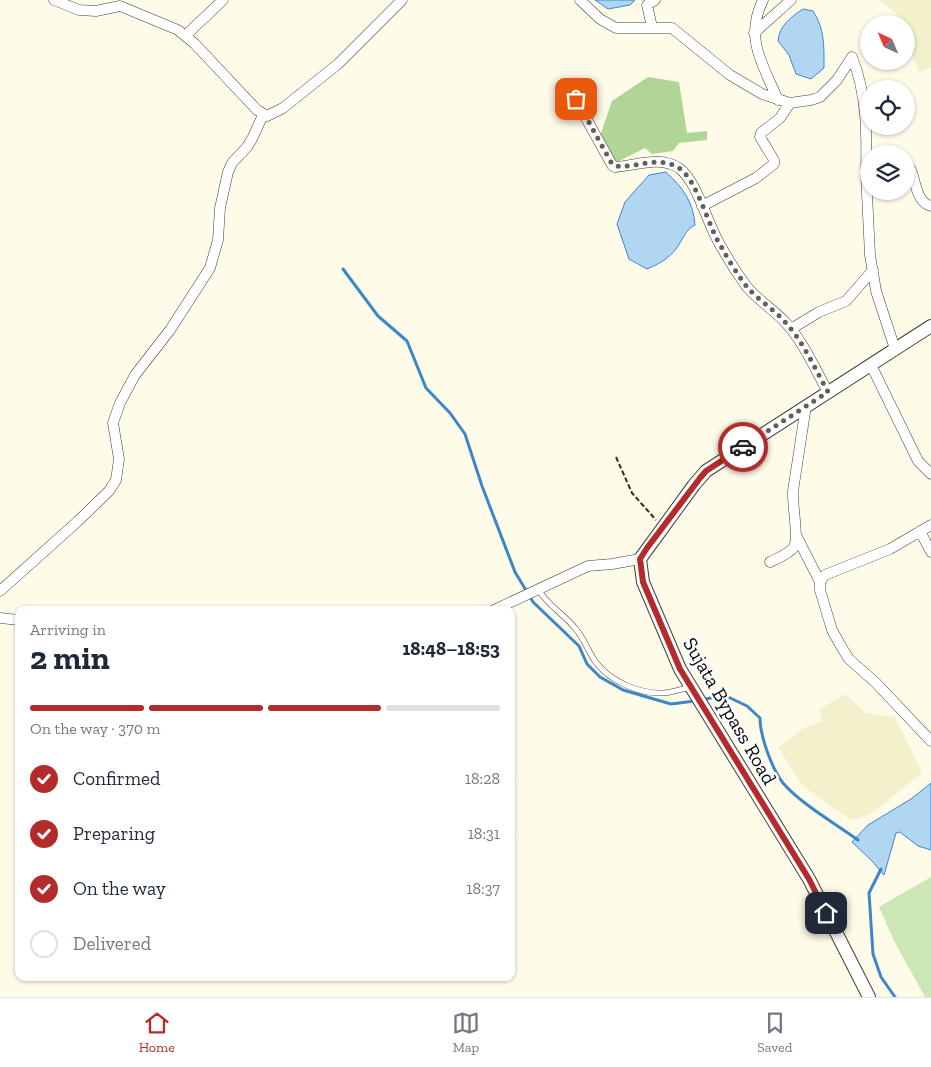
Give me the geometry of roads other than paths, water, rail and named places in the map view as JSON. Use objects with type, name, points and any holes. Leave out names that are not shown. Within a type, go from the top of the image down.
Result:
[{"type":"street","points":[[54,0],[79,10],[96,11],[118,3],[186,35],[262,115],[267,116],[283,108],[338,64],[402,0]]},
{"type":"street","points":[[186,35],[223,0]]},
{"type":"street","points":[[580,0],[600,19],[616,28],[666,27],[679,32],[715,65],[730,75],[762,94],[790,103],[820,97],[837,80],[852,57],[862,83],[866,145]]},
{"type":"street","points":[[652,27],[647,5],[655,0]]},
{"type":"street","points":[[763,0],[756,16],[754,33],[757,52],[778,100]]},
{"type":"street","points":[[754,33],[791,0]]},
{"type":"street","points":[[567,84],[612,164],[619,167],[654,161],[672,164],[685,174],[691,182],[722,248],[748,287],[771,307],[801,342],[828,392]]},
{"type":"street","points":[[702,206],[756,178],[774,164],[774,160],[760,137],[761,133],[780,118],[790,103]]},
{"type":"street","points":[[0,592],[96,504],[116,480],[119,459],[113,423],[120,402],[135,375],[174,324],[210,268],[218,240],[220,208],[228,172],[232,163],[252,140],[262,115]]},
{"type":"street","points":[[915,182],[923,202],[931,206]]},
{"type":"street","points":[[868,200],[870,255],[876,291],[895,349]]},
{"type":"street","points":[[791,329],[820,312],[846,301],[873,270]]},
{"type":"street","points":[[502,606],[588,566],[640,559],[706,471],[931,326]]},
{"type":"street","points":[[871,365],[918,461],[931,474]]},
{"type":"street","points":[[770,562],[794,547],[796,536],[793,514],[793,491],[806,406]]},
{"type":"street","points":[[820,582],[825,575],[890,549],[931,525]]},
{"type":"street","points":[[920,531],[931,552]]},
{"type":"street","points":[[796,536],[820,582],[820,590],[832,630],[850,659],[929,735]]},
{"type":"street","name":"Sujata Bypass Road","points":[[640,559],[640,572],[647,593],[692,690],[809,879],[869,997]]},
{"type":"street","points":[[0,618],[15,620]]},
{"type":"lane","points":[[535,590],[576,628],[595,661],[611,678],[654,692],[664,693],[692,690]]},
{"type":"water","points":[[595,0],[635,0],[630,5],[608,9]]},
{"type":"water","points":[[803,9],[813,11],[820,25],[823,39],[824,68],[811,79],[796,74],[789,55],[778,41],[783,26]]},
{"type":"water","points":[[666,172],[686,196],[692,209],[695,225],[687,232],[670,256],[647,269],[629,259],[617,224],[625,202],[649,175]]},
{"type":"water","points":[[931,783],[931,850],[918,846],[900,832],[896,833],[884,875],[852,842],[868,825],[911,799]]},
{"type":"waterway","points":[[343,269],[378,316],[407,341],[426,388],[450,413],[465,434],[482,486],[515,572],[533,602],[579,646],[587,664],[600,677],[623,690],[671,704],[695,701]]},
{"type":"waterway","points":[[701,700],[724,695],[747,706],[760,718],[767,752],[783,783],[809,806],[858,840]]},
{"type":"waterway","points":[[881,869],[869,893],[873,954],[881,977],[895,997]]}]
